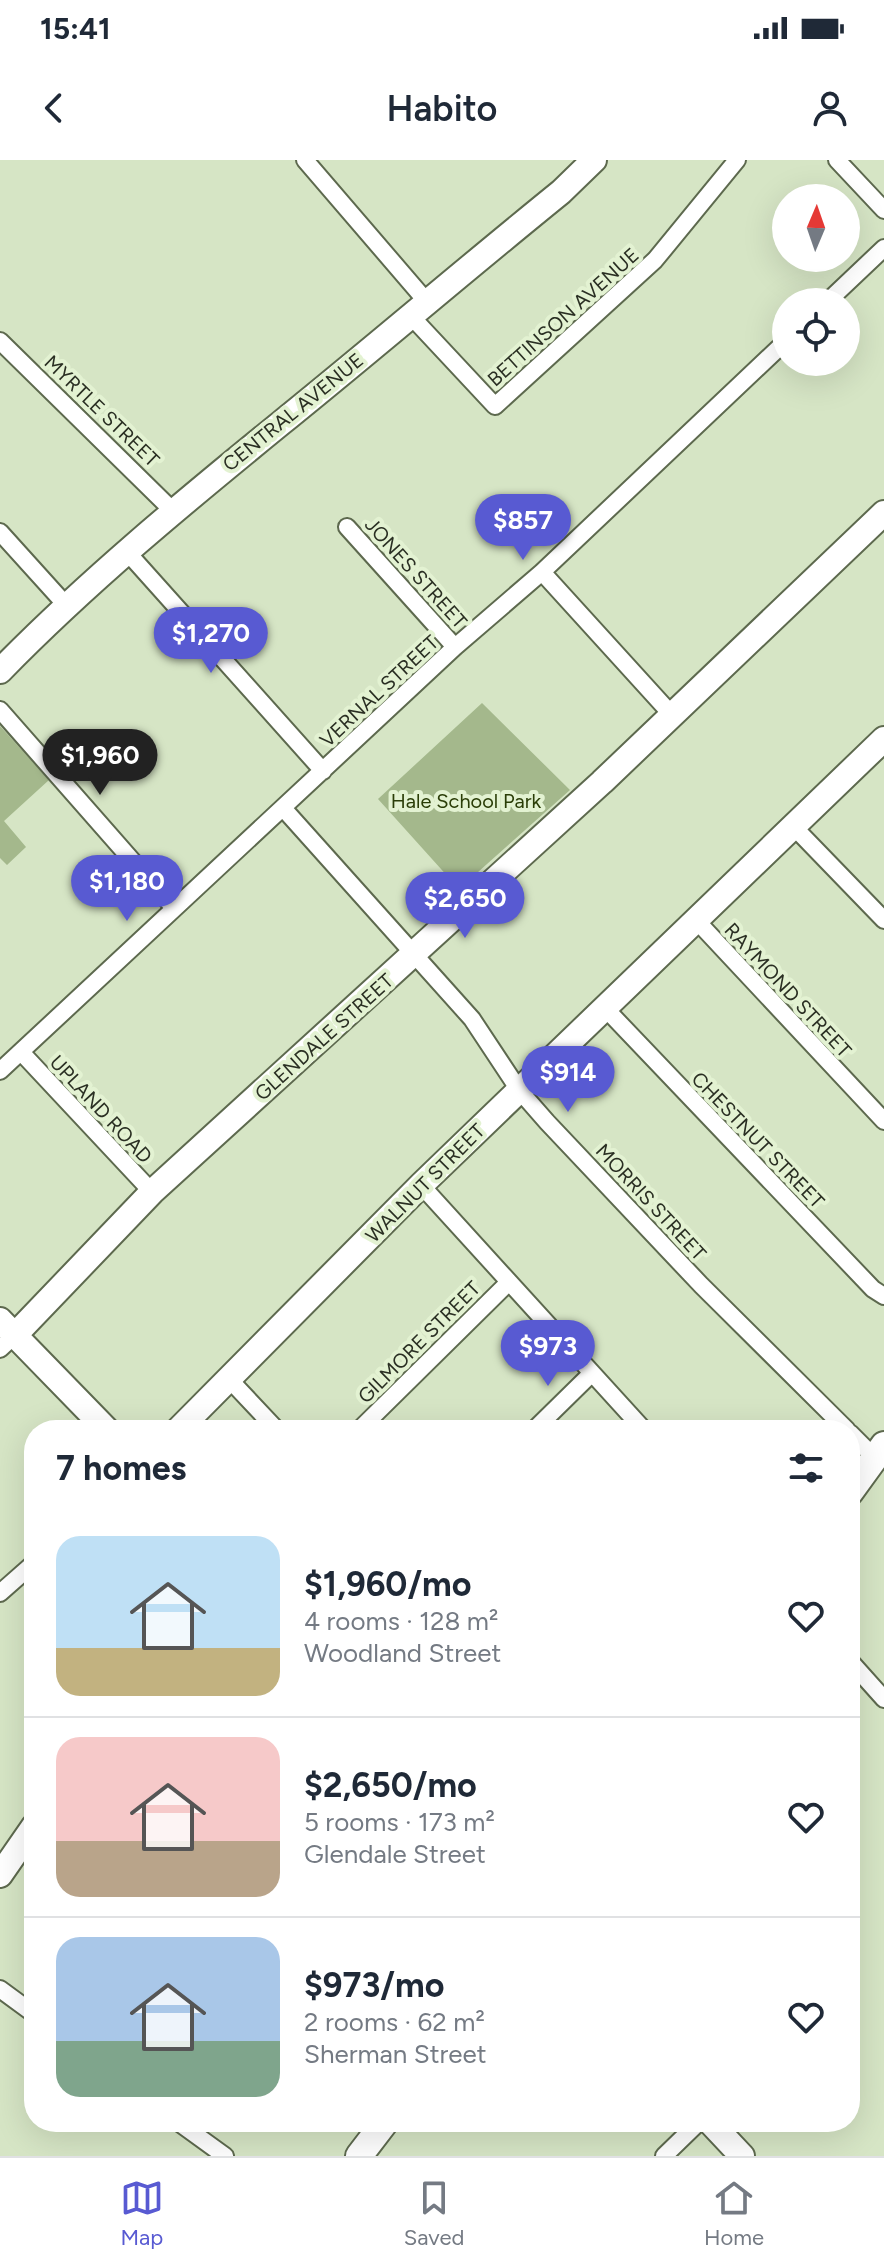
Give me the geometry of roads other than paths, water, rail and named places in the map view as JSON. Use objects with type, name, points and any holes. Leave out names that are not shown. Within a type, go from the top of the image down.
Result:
[{"type":"main road","points":[[860,1478],[879,1451]]},
{"type":"main road","points":[[365,2154],[379,2132]]},
{"type":"street","points":[[305,160],[418,308]]},
{"type":"street","name":"CENTRAL AVENUE","points":[[0,671],[65,604],[561,192],[594,160]]},
{"type":"street","name":"BETTINSON AVENUE","points":[[418,308],[495,406],[655,260],[737,160]]},
{"type":"street","points":[[837,160],[884,210]]},
{"type":"street","points":[[842,288],[884,248]]},
{"type":"street","name":"MYRTLE STREET","points":[[0,341],[174,512]]},
{"type":"street","name":"VERNAL STREET","points":[[0,1071],[455,647],[542,572],[772,354]]},
{"type":"street","name":"GLENDALE STREET","points":[[5,1334],[152,1192],[416,953],[884,513]]},
{"type":"street","name":"JONES STREET","points":[[347,527],[455,647]]},
{"type":"street","points":[[0,532],[65,604]]},
{"type":"street","points":[[128,553],[323,771]]},
{"type":"street","points":[[542,572],[672,715]]},
{"type":"street","points":[[0,710],[173,907]]},
{"type":"street","name":"WALNUT STREET","points":[[188,1420],[421,1185],[884,739]]},
{"type":"street","name":"MORRIS STREET","points":[[283,808],[472,1019],[519,1090],[701,1285],[838,1420]]},
{"type":"street","points":[[794,827],[884,920]]},
{"type":"street","name":"RAYMOND STREET","points":[[696,920],[884,1121]]},
{"type":"street","name":"CHESTNUT STREET","points":[[605,1008],[873,1289],[884,1296]]},
{"type":"street","name":"UPLAND ROAD","points":[[21,1052],[152,1192]]},
{"type":"street","points":[[421,1185],[635,1420]]},
{"type":"street","name":"GILMORE STREET","points":[[369,1420],[508,1283]]},
{"type":"street","points":[[5,1334],[96,1420]]},
{"type":"street","points":[[544,1420],[591,1374]]},
{"type":"street","points":[[229,1379],[268,1420]]},
{"type":"street","name":"MORRIS STREET","points":[[860,1438],[879,1451]]},
{"type":"street","points":[[0,1593],[24,1572]]},
{"type":"street","points":[[860,1672],[884,1699]]},
{"type":"street","points":[[871,1685],[884,1672]]},
{"type":"street","points":[[0,1875],[24,1840]]},
{"type":"street","points":[[0,1989],[24,2007]]},
{"type":"street","points":[[192,2132],[225,2156]]},
{"type":"street","points":[[664,2156],[689,2132]]},
{"type":"street","points":[[719,2132],[742,2156]]},
{"type":"park label","name":"Hale School Park","points":[[466,801]]}]
